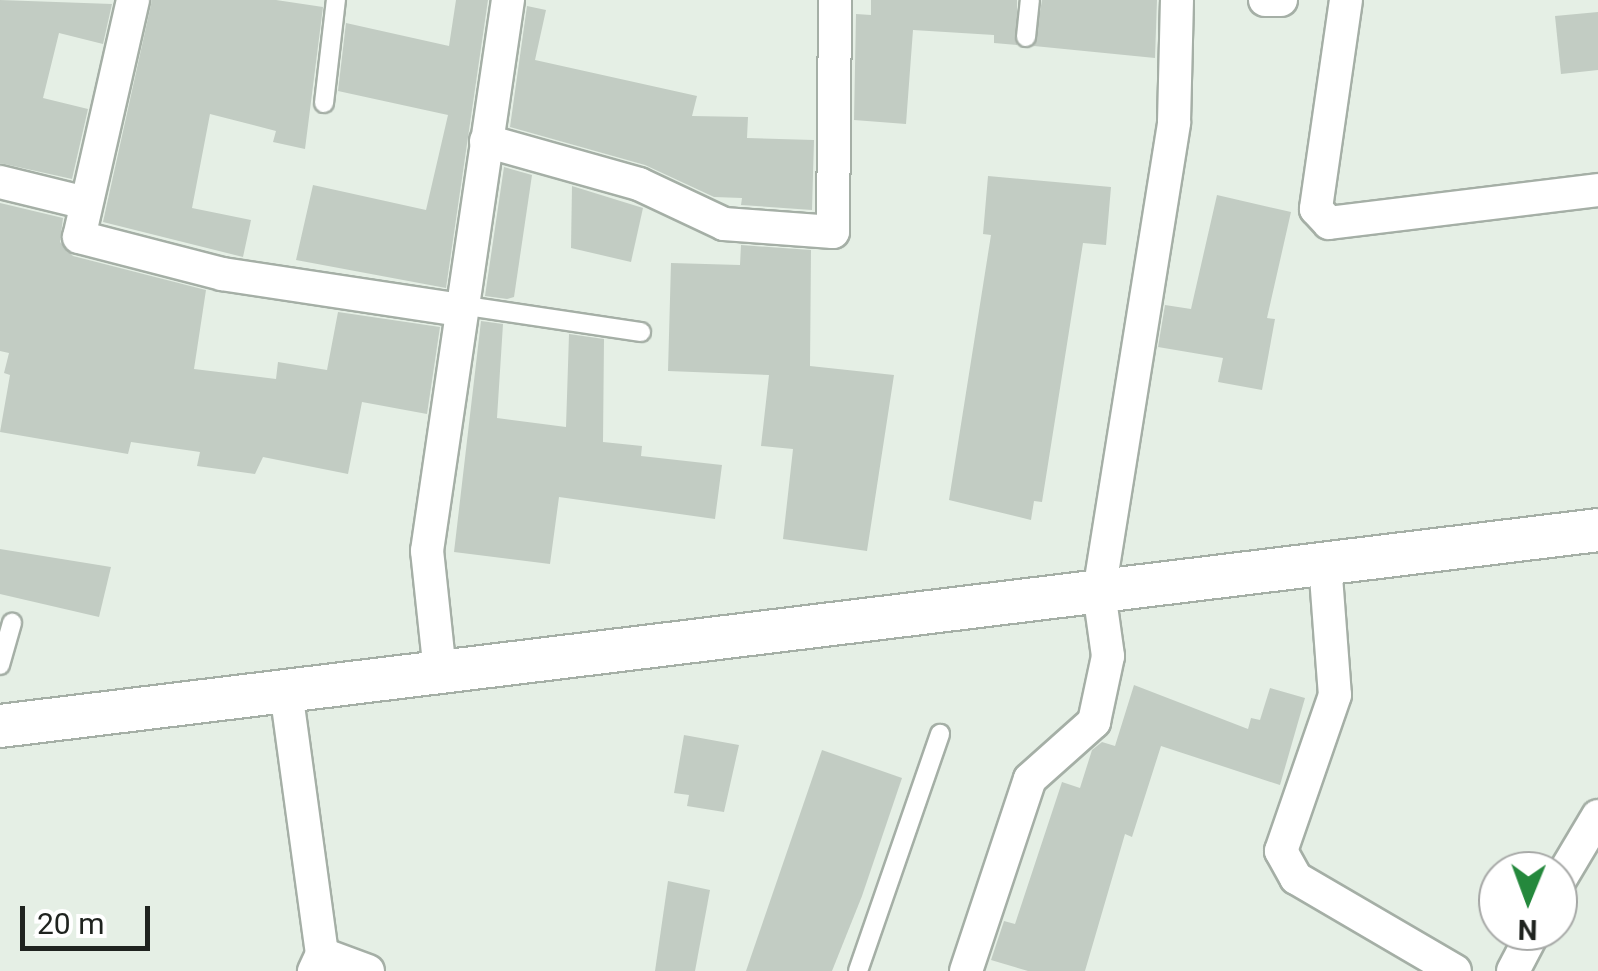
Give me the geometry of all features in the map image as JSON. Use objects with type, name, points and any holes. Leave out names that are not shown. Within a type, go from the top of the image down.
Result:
[{"type":"street","points":[[133,0],[82,202],[79,237],[222,274],[460,307]]},
{"type":"street","points":[[440,672],[426,550],[508,0]]},
{"type":"street","points":[[486,141],[640,184],[724,224],[833,232],[836,0]]},
{"type":"street","points":[[966,971],[1030,779],[1094,722],[1108,656],[1099,592],[1174,122],[1177,0]]},
{"type":"street","points":[[1265,0],[1281,0]]},
{"type":"street","points":[[1346,0],[1316,209],[1329,223],[1598,190]]},
{"type":"street","points":[[0,182],[82,202]]},
{"type":"street","points":[[0,726],[1598,530]]},
{"type":"street","points":[[1325,564],[1335,696],[1282,851],[1296,878],[1456,971]]},
{"type":"street","points":[[286,691],[318,962],[368,971]]},
{"type":"street","points":[[1577,851],[1598,816]]},
{"type":"lane","points":[[324,103],[336,0]]},
{"type":"lane","points":[[1026,36],[1030,0]]},
{"type":"lane","points":[[460,307],[641,332]]},
{"type":"lane","points":[[0,665],[12,623]]},
{"type":"lane","points":[[858,971],[940,734]]},
{"type":"building","points":[[0,0],[112,4],[103,44],[59,33],[43,98],[88,109],[72,179],[0,163]]},
{"type":"building","points":[[152,0],[276,0],[323,7],[305,149],[273,142],[276,131],[210,114],[192,208],[251,220],[243,257],[103,222]]},
{"type":"building","points":[[456,0],[488,0],[446,288],[296,260],[313,185],[426,210],[448,115],[338,91],[346,23],[449,46]]},
{"type":"building","points":[[871,0],[1017,0],[1017,45],[994,43],[994,35],[913,30],[906,124],[854,120],[856,14],[871,15]]},
{"type":"building","points":[[1042,0],[1157,0],[1155,58],[1034,46]]},
{"type":"building","points":[[527,6],[546,10],[535,60],[697,96],[692,116],[748,117],[747,138],[814,140],[812,210],[741,205],[742,198],[714,197],[645,165],[510,127]]},
{"type":"building","points":[[1598,12],[1598,70],[1561,74],[1555,16]]},
{"type":"building","points":[[504,167],[532,175],[514,297],[507,299],[485,296]]},
{"type":"building","points":[[988,176],[1111,187],[1106,245],[1083,243],[1042,502],[1034,501],[1031,520],[949,500],[991,235],[983,234]]},
{"type":"building","points":[[572,186],[643,208],[631,262],[571,248]]},
{"type":"building","points":[[1217,195],[1291,212],[1267,318],[1275,319],[1262,390],[1218,382],[1223,358],[1158,347],[1165,305],[1191,309]]},
{"type":"building","points":[[0,203],[63,218],[60,242],[73,256],[206,290],[194,369],[276,379],[278,362],[327,370],[338,312],[440,327],[427,414],[362,402],[348,474],[263,457],[255,474],[197,466],[200,452],[131,442],[128,454],[0,432],[10,375],[4,373],[9,353],[0,351]]},
{"type":"building","points":[[741,245],[811,250],[810,366],[894,375],[867,551],[783,539],[793,449],[761,446],[769,375],[668,371],[671,263],[740,265]]},
{"type":"building","points":[[481,321],[503,324],[497,418],[566,427],[569,334],[604,339],[603,442],[642,446],[641,456],[722,465],[715,519],[559,497],[550,564],[454,552]]},
{"type":"building","points":[[0,549],[111,567],[99,617],[0,594]]},
{"type":"building","points":[[1134,685],[1248,729],[1251,718],[1260,720],[1270,688],[1305,698],[1280,785],[1161,746],[1132,837],[1125,834],[1085,971],[1028,971],[991,960],[1004,921],[1015,924],[1062,782],[1080,788],[1092,750],[1102,742],[1115,746]]},
{"type":"building","points":[[684,735],[739,745],[724,812],[687,806],[689,795],[674,793]]},
{"type":"building","points":[[822,750],[902,778],[862,896],[832,971],[746,971]]},
{"type":"building","points":[[668,881],[710,890],[695,971],[655,971]]}]
